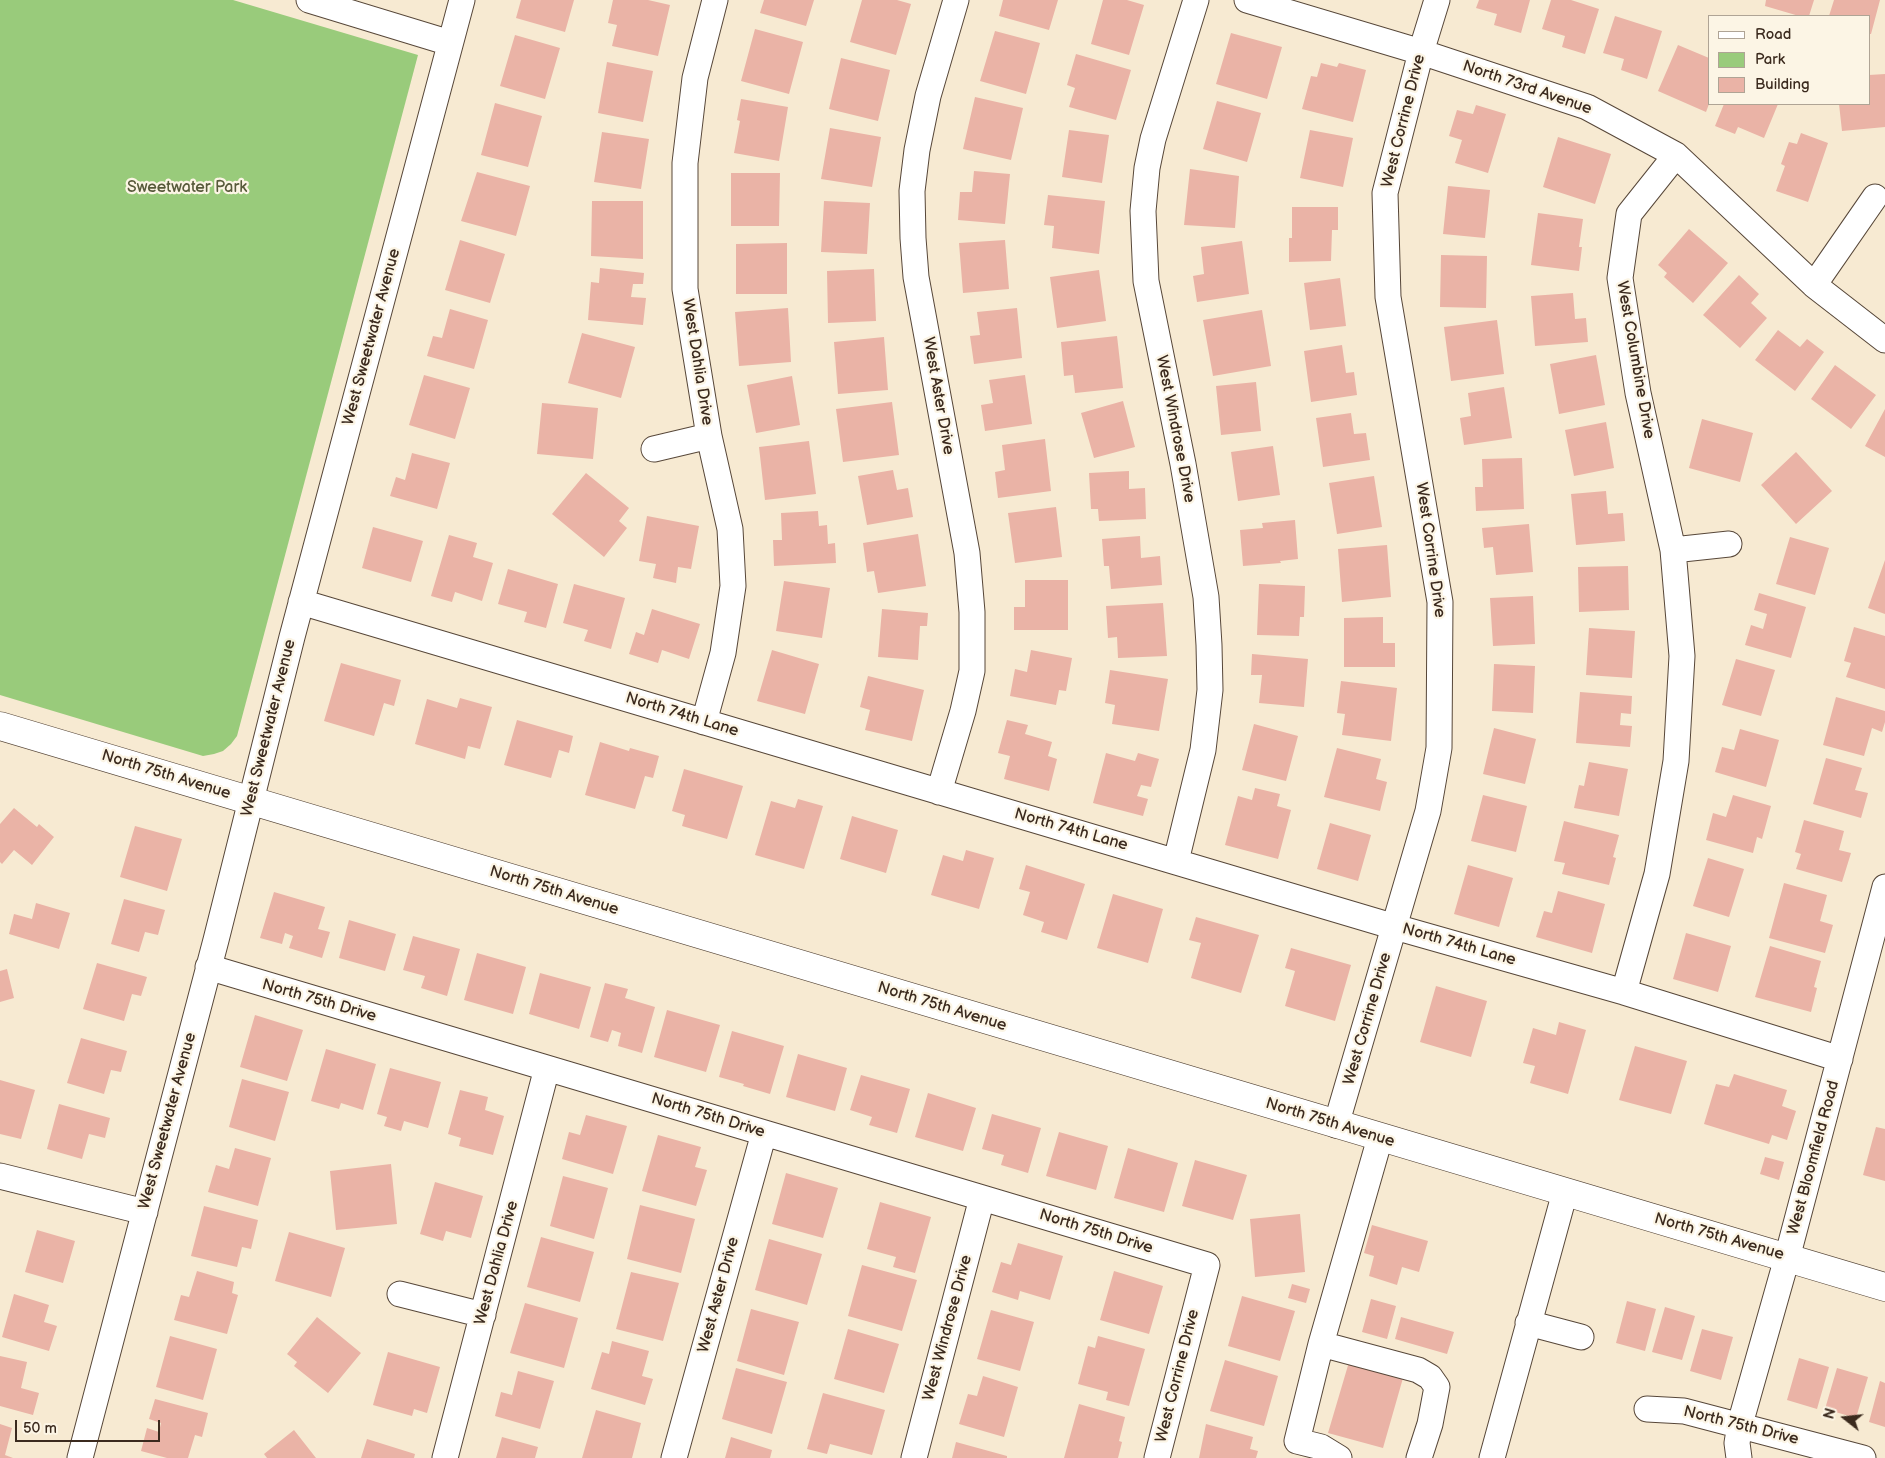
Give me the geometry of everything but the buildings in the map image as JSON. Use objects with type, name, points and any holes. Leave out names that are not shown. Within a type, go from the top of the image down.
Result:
[{"type":"main road","name":"North 75th Avenue","points":[[0,726],[1885,1287]]},
{"type":"street","points":[[309,0],[450,42]]},
{"type":"street","name":"West Sweetwater Avenue","points":[[80,1458],[301,602],[462,0]]},
{"type":"street","name":"West Dahlia Drive","points":[[704,722],[723,653],[733,586],[730,528],[709,436],[685,290],[684,221],[685,163],[695,78],[715,0]]},
{"type":"street","name":"West Aster Drive","points":[[939,792],[963,711],[972,671],[972,612],[967,553],[916,277],[912,191],[916,150],[928,96],[956,0]]},
{"type":"street","name":"West Windrose Drive","points":[[1176,861],[1204,750],[1210,690],[1206,597],[1183,464],[1146,281],[1144,210],[1147,168],[1153,139],[1196,0]]},
{"type":"street","name":"North 73rd Avenue","points":[[1247,0],[1421,52],[1587,107],[1676,155],[1814,285],[1885,340]]},
{"type":"street","name":"West Corrine Drive","points":[[1336,1125],[1428,811],[1440,738],[1440,602],[1388,297],[1385,193],[1421,52],[1437,0]]},
{"type":"street","name":"West Columbine Drive","points":[[1624,992],[1657,874],[1676,761],[1682,656],[1673,550],[1638,393],[1620,278],[1629,214],[1676,155]]},
{"type":"street","points":[[1814,285],[1876,197]]},
{"type":"street","points":[[654,449],[709,436]]},
{"type":"street","points":[[1673,550],[1729,544]]},
{"type":"street","name":"North 74th Lane","points":[[301,602],[1395,927],[1624,992],[1840,1059]]},
{"type":"street","name":"West Bloomfield Road","points":[[1738,1458],[1737,1443],[1740,1424],[1787,1258],[1885,887]]},
{"type":"street","name":"North 75th Drive","points":[[208,967],[1207,1265]]},
{"type":"street","name":"West Dahlia Drive","points":[[446,1458],[547,1068]]},
{"type":"street","name":"West Aster Drive","points":[[674,1458],[764,1133]]},
{"type":"street","points":[[1339,1458],[1321,1448],[1295,1449],[1321,1344],[1380,1138]]},
{"type":"street","points":[[0,1176],[144,1212]]},
{"type":"street","points":[[1492,1458],[1565,1192]]},
{"type":"street","name":"West Windrose Drive","points":[[914,1458],[982,1198]]},
{"type":"street","name":"West Corrine Drive","points":[[1157,1458],[1207,1265]]},
{"type":"street","points":[[400,1294],[483,1315]]},
{"type":"street","points":[[1528,1323],[1581,1337]]},
{"type":"street","points":[[1321,1344],[1418,1370],[1430,1377],[1437,1387],[1430,1424],[1419,1458]]},
{"type":"street","name":"North 75th Drive","points":[[1647,1409],[1684,1410],[1862,1458]]},
{"type":"green space","name":"Sweetwater Park","points":[[0,0],[233,0],[418,55],[237,736],[223,751],[214,754],[203,756],[0,695]]}]
